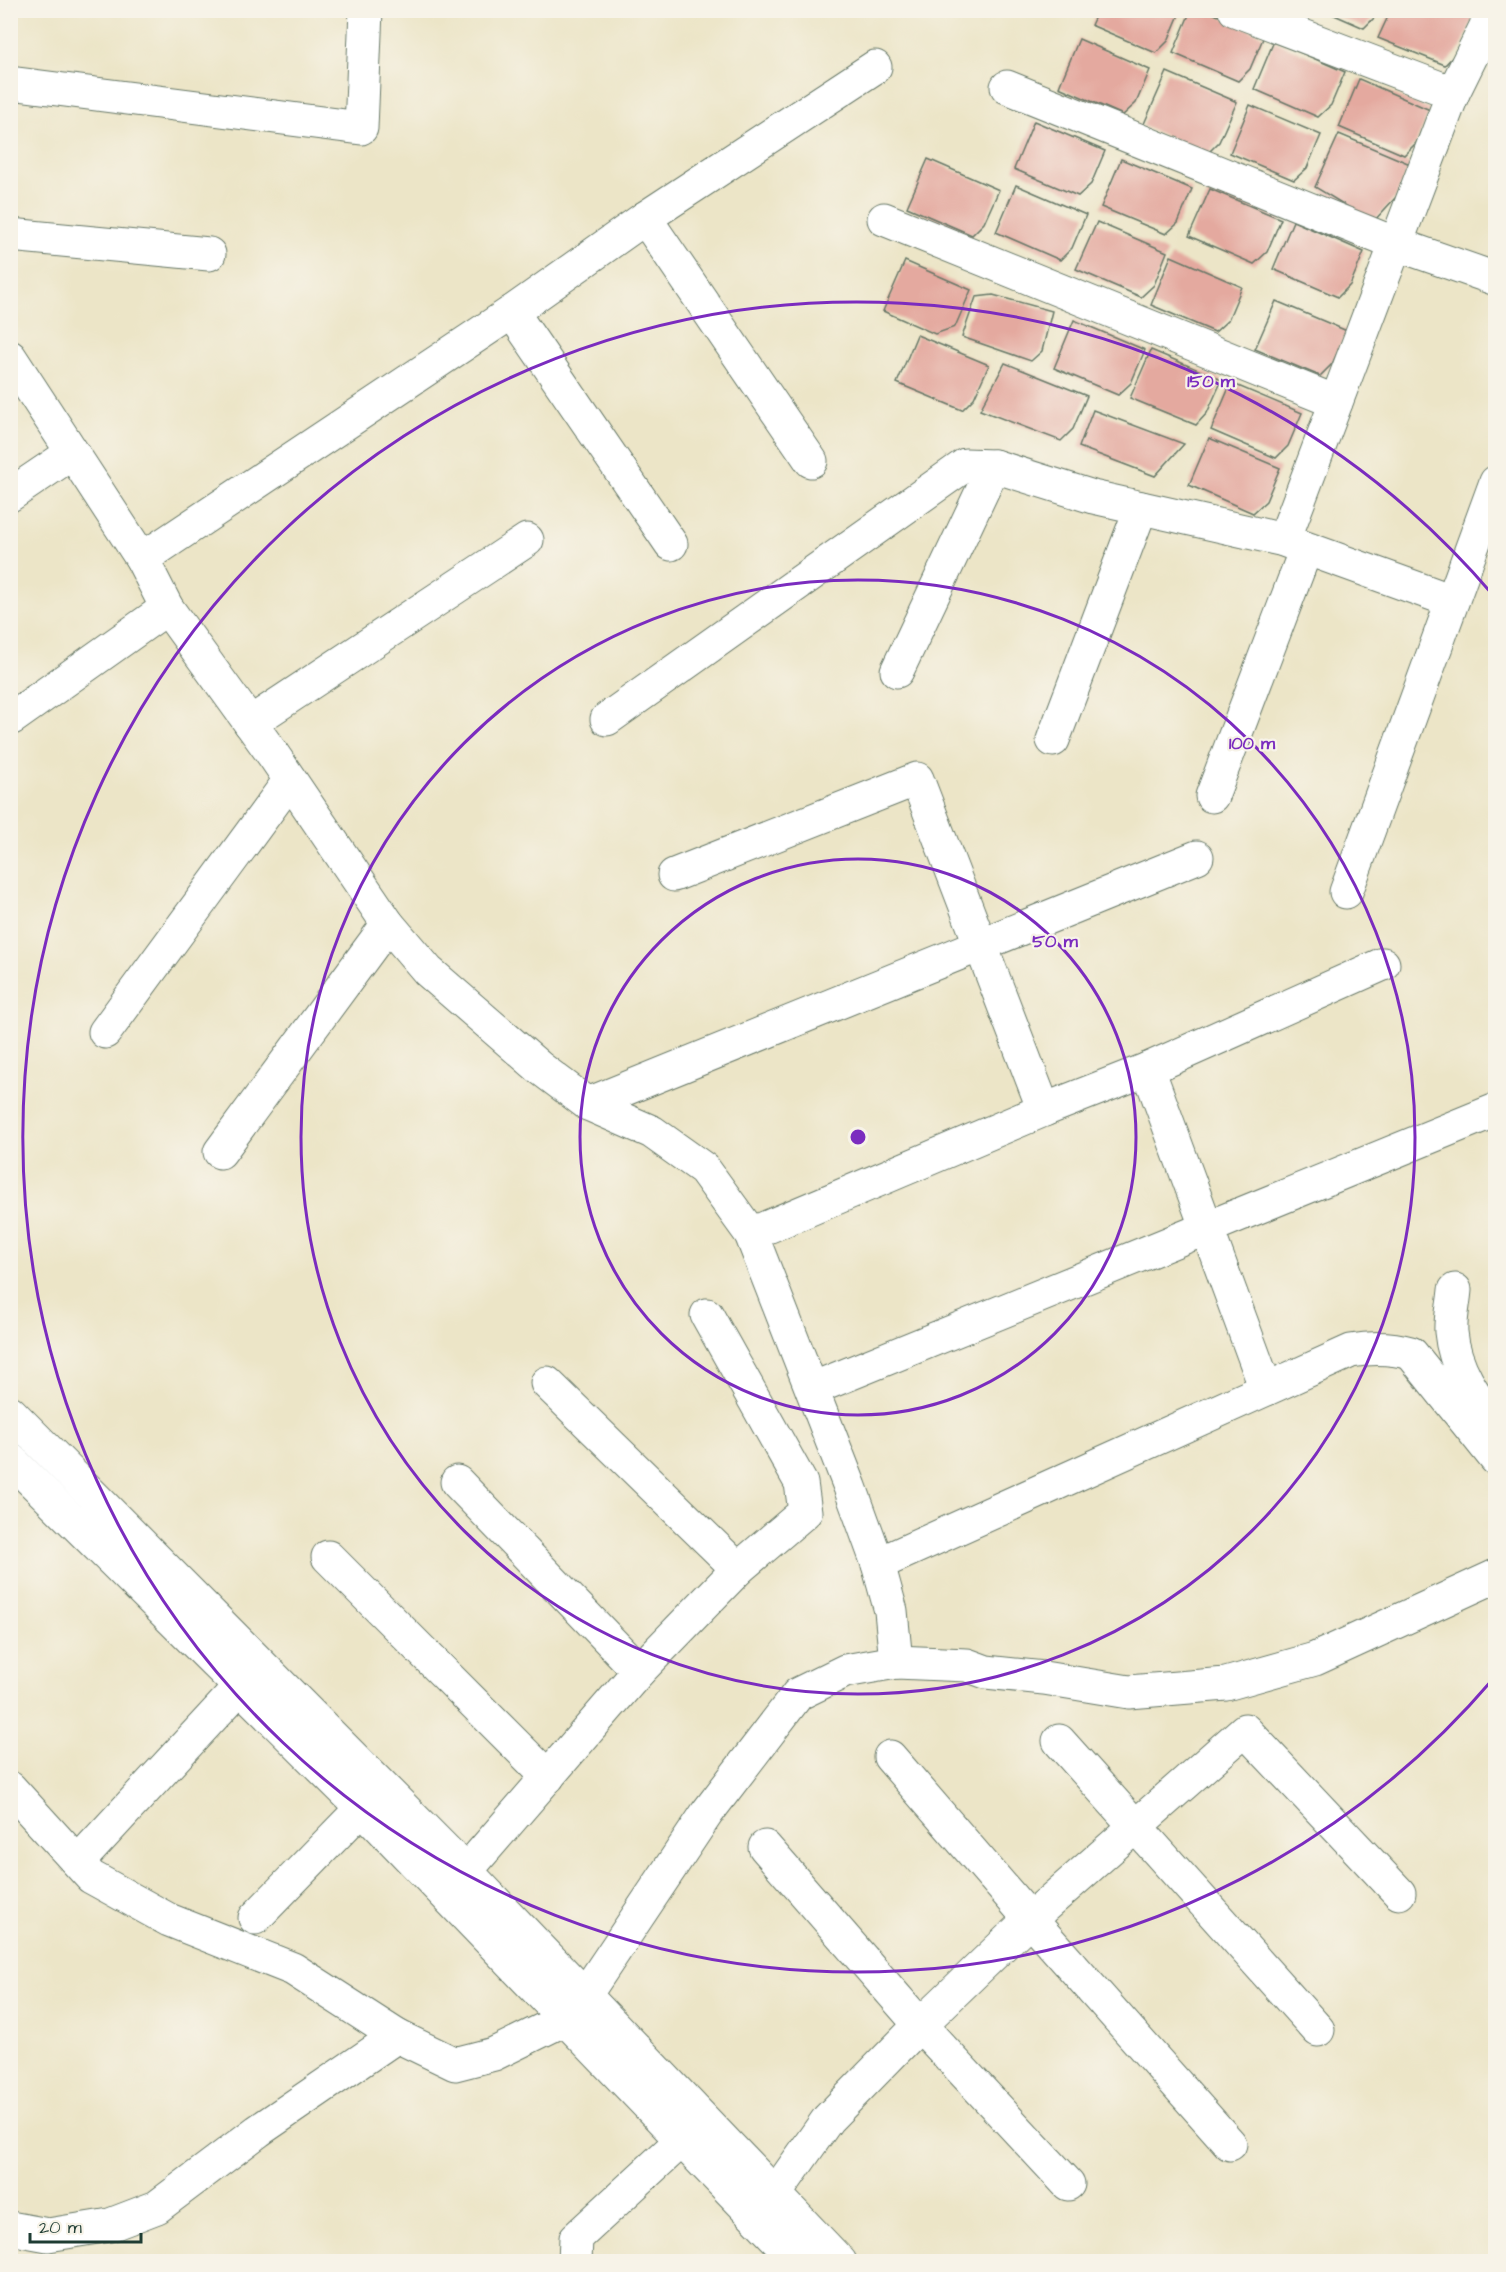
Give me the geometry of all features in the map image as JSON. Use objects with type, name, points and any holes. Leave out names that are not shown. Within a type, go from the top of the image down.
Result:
[{"type":"street","points":[[10,83],[361,128],[366,10]]},
{"type":"street","points":[[1235,10],[1453,93]]},
{"type":"street","points":[[1212,796],[1295,544],[1336,402],[1453,93],[1494,10]]},
{"type":"street","points":[[142,559],[512,312],[645,218],[874,67]]},
{"type":"street","points":[[1007,87],[1396,244],[1496,279]]},
{"type":"street","points":[[645,218],[811,461]]},
{"type":"street","points":[[884,219],[1336,402]]},
{"type":"street","points":[[10,235],[209,255]]},
{"type":"street","points":[[512,312],[671,544]]},
{"type":"street","points":[[10,357],[142,559],[167,608],[290,780],[388,924],[428,971],[540,1068],[588,1104],[652,1132],[705,1168],[751,1234],[878,1564],[891,1611],[896,1662]]},
{"type":"street","points":[[10,495],[72,453]]},
{"type":"street","points":[[607,719],[965,465],[994,466],[1094,497],[1295,544],[1452,601]]},
{"type":"street","points":[[897,671],[994,466]]},
{"type":"street","points":[[1346,892],[1452,601],[1488,529],[1496,482]]},
{"type":"street","points":[[1053,740],[1141,508]]},
{"type":"street","points":[[250,723],[528,540]]},
{"type":"street","points":[[12,718],[167,608]]},
{"type":"street","points":[[674,875],[917,779],[1044,1110]]},
{"type":"street","points":[[105,1032],[290,780]]},
{"type":"street","points":[[588,1104],[1197,857]]},
{"type":"street","points":[[220,1152],[388,924]]},
{"type":"street","points":[[751,1234],[1044,1110],[1148,1069],[1383,964]]},
{"type":"street","points":[[1148,1069],[1266,1389]]},
{"type":"street","points":[[812,1389],[1496,1110]]},
{"type":"street","points":[[1455,1290],[1450,1330],[1455,1358],[1470,1387],[1496,1424]]},
{"type":"street","points":[[466,1871],[639,1671],[738,1569],[805,1512],[801,1483],[706,1315]]},
{"type":"street","points":[[878,1564],[1351,1351],[1372,1347],[1411,1353],[1496,1459]]},
{"type":"street","points":[[547,1383],[738,1569]]},
{"type":"street","points":[[10,1412],[466,1871],[682,2140],[799,2262]]},
{"type":"street","points":[[10,1458],[362,1808],[775,2194],[840,2262]]},
{"type":"street","points":[[457,1482],[639,1671]]},
{"type":"street","points":[[328,1557],[548,1777]]},
{"type":"street","points":[[10,1788],[91,1877],[169,1920],[293,1969],[397,2036],[455,2064],[494,2054],[575,2007],[706,1813],[798,1694],[845,1671],[896,1662],[967,1665],[986,1672],[1044,1678],[1129,1692],[1226,1684],[1315,1659],[1496,1576]]},
{"type":"street","points":[[78,1862],[241,1686]]},
{"type":"street","points":[[775,2194],[828,2119],[920,2025],[1030,1919],[1245,1730],[1399,1893]]},
{"type":"street","points":[[1059,1741],[1318,2030]]},
{"type":"street","points":[[890,1758],[1230,2144]]},
{"type":"street","points":[[255,1918],[362,1808]]},
{"type":"street","points":[[765,1847],[920,2025],[1068,2184]]},
{"type":"street","points":[[10,2228],[48,2235],[110,2225],[157,2207],[258,2131],[397,2036]]},
{"type":"street","points":[[575,2262],[576,2238],[682,2140]]},
{"type":"building","points":[[1098,10],[1181,10],[1168,41],[1156,53],[1091,25]]},
{"type":"building","points":[[1191,10],[1205,10],[1264,36],[1250,69],[1238,81],[1173,53]]},
{"type":"building","points":[[1323,10],[1378,10],[1376,16],[1364,28]]},
{"type":"building","points":[[1391,10],[1466,10],[1475,14],[1461,48],[1445,65],[1378,38]]},
{"type":"building","points":[[1079,39],[1150,70],[1136,103],[1123,115],[1059,87]]},
{"type":"building","points":[[1274,41],[1345,72],[1331,105],[1318,117],[1254,89]]},
{"type":"building","points":[[1167,72],[1237,102],[1219,142],[1207,154],[1143,126]]},
{"type":"building","points":[[1359,79],[1430,110],[1416,143],[1404,155],[1339,127]]},
{"type":"building","points":[[1250,105],[1321,135],[1307,168],[1294,180],[1230,153]]},
{"type":"building","points":[[1034,121],[1105,151],[1091,184],[1078,196],[1014,169]]},
{"type":"building","points":[[1339,134],[1410,164],[1396,197],[1373,222],[1315,187]]},
{"type":"building","points":[[928,159],[999,190],[984,223],[972,235],[907,207]]},
{"type":"building","points":[[1121,159],[1192,189],[1178,223],[1166,234],[1101,207]]},
{"type":"building","points":[[1016,185],[1086,215],[1072,248],[1060,260],[996,232]]},
{"type":"building","points":[[1210,189],[1281,219],[1267,252],[1254,264],[1189,236]]},
{"type":"building","points":[[1293,221],[1364,252],[1350,285],[1338,297],[1273,269]]},
{"type":"building","points":[[1097,222],[1167,252],[1154,285],[1141,297],[1076,269]]},
{"type":"building","points":[[1171,256],[1242,287],[1228,320],[1215,332],[1151,305]]},
{"type":"building","points":[[905,261],[971,290],[955,327],[935,334],[883,311]]},
{"type":"building","points":[[993,295],[1052,311],[1042,351],[1031,361],[962,337],[976,297]]},
{"type":"building","points":[[1276,301],[1347,331],[1332,364],[1320,376],[1255,349]]},
{"type":"building","points":[[1074,320],[1145,350],[1131,383],[1118,395],[1054,368]]},
{"type":"building","points":[[917,335],[989,365],[974,398],[962,410],[897,383]]},
{"type":"building","points":[[1151,350],[1222,380],[1207,413],[1196,425],[1130,398]]},
{"type":"building","points":[[1005,363],[1087,396],[1073,429],[1061,441],[980,410]]},
{"type":"building","points":[[1231,383],[1302,413],[1288,446],[1276,458],[1211,430]]},
{"type":"building","points":[[1093,410],[1184,444],[1155,476],[1079,447]]},
{"type":"building","points":[[1209,438],[1280,468],[1266,501],[1253,513],[1189,485]]}]
